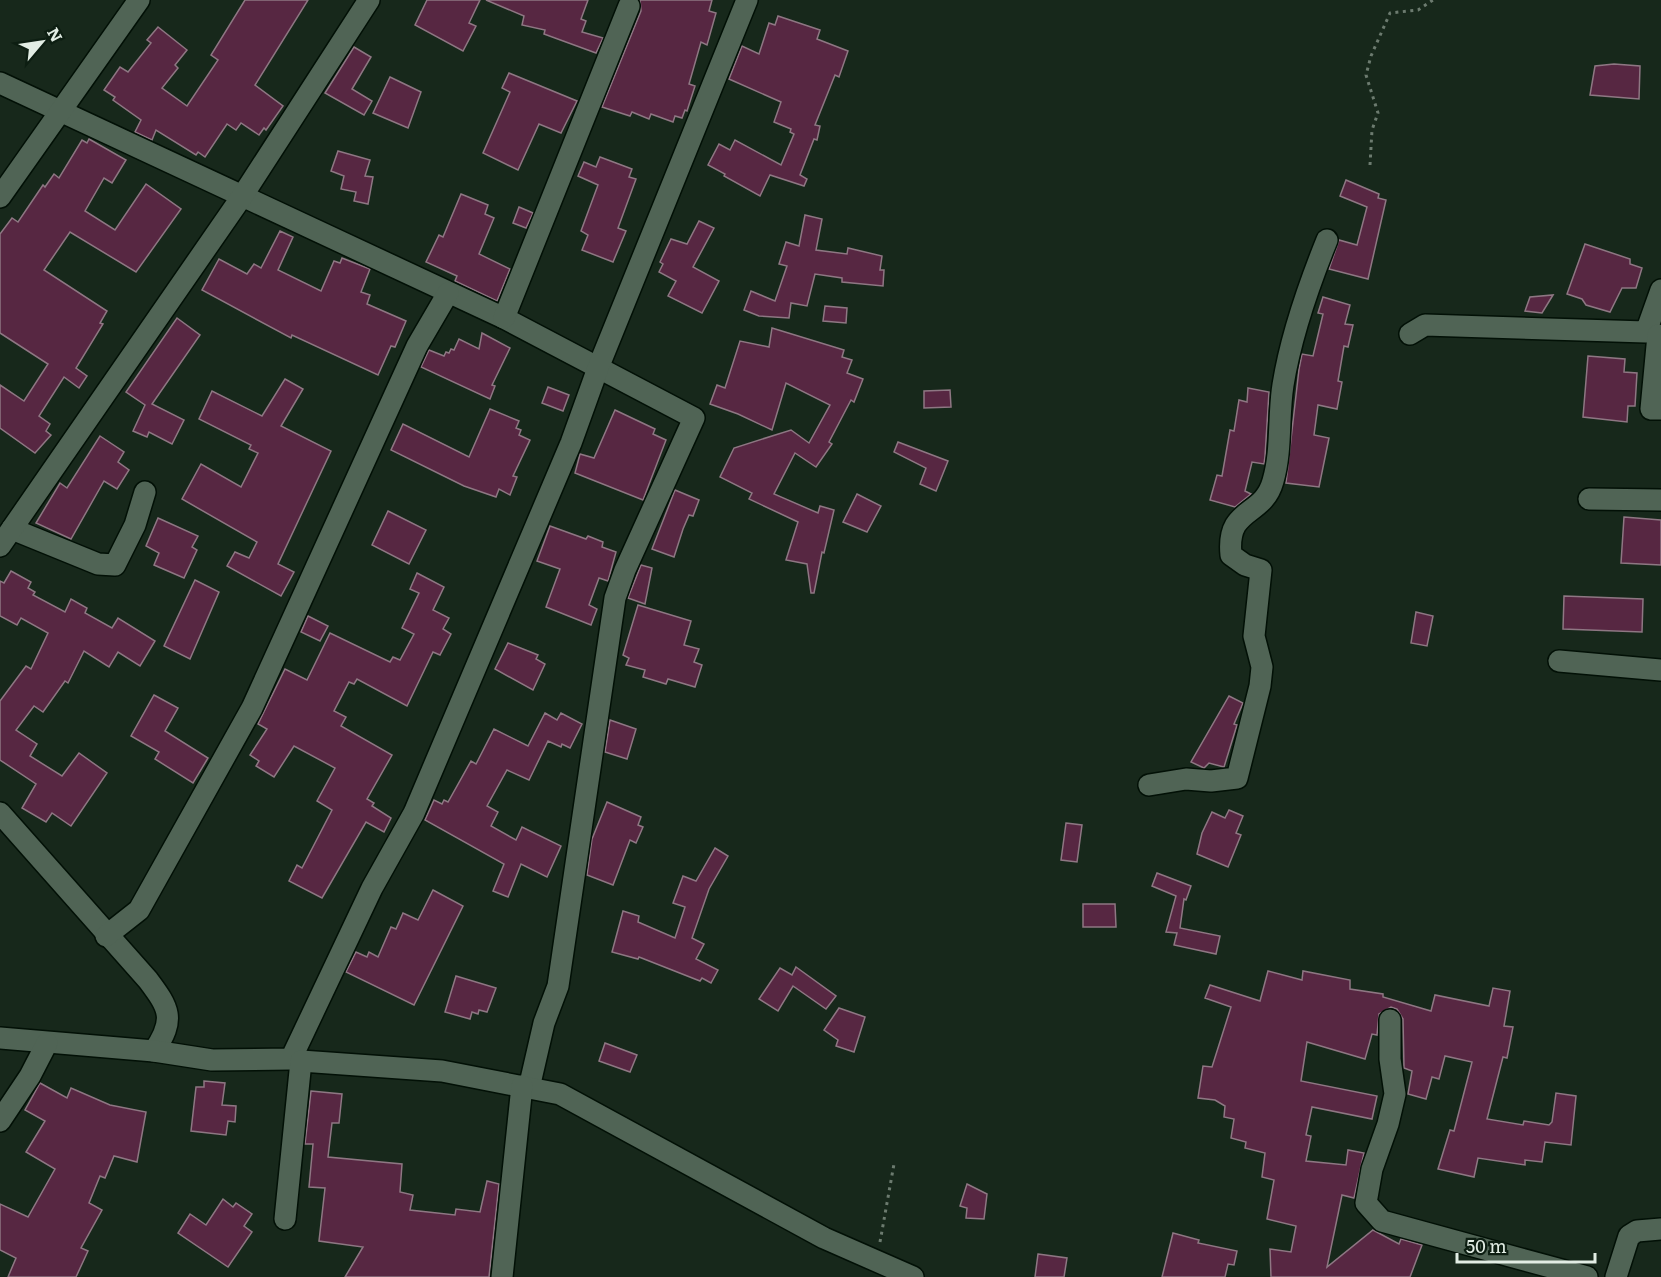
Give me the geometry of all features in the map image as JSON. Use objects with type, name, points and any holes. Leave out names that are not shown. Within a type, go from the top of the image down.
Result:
[{"type":"street","points":[[0,197],[139,0]]},
{"type":"street","points":[[145,492],[135,525],[115,565],[98,564],[6,538],[243,195],[369,0]]},
{"type":"street","points":[[0,1038],[154,1051],[212,1060],[291,1059],[372,888],[414,813],[571,443],[598,368],[747,0]]},
{"type":"street","points":[[504,318],[629,6]]},
{"type":"street","points":[[0,83],[504,318],[694,418],[625,570],[615,598],[558,986],[544,1023],[525,1087],[502,1277]]},
{"type":"street","points":[[1149,785],[1186,779],[1211,781],[1237,778],[1260,686],[1262,667],[1254,636],[1262,570],[1245,564],[1231,555],[1229,538],[1237,520],[1268,495],[1273,482],[1277,464],[1282,386],[1292,341],[1307,290],[1327,240]]},
{"type":"street","points":[[1410,334],[1425,325],[1646,332],[1661,290]]},
{"type":"street","points":[[106,936],[139,910],[252,708],[417,346],[448,293]]},
{"type":"street","points":[[1658,335],[1651,409],[1661,409]]},
{"type":"street","points":[[1589,499],[1661,500]]},
{"type":"street","points":[[1559,661],[1661,670]]},
{"type":"street","points":[[0,813],[106,936],[148,980],[167,1005],[167,1021],[162,1040],[154,1051]]},
{"type":"street","points":[[1390,1020],[1390,1059],[1395,1094],[1388,1124],[1372,1169],[1366,1203],[1382,1221],[1587,1277]]},
{"type":"street","points":[[0,1121],[30,1076],[47,1043]]},
{"type":"street","points":[[285,1219],[301,1061],[442,1071],[560,1094],[824,1238],[913,1277]]},
{"type":"street","points":[[1616,1277],[1629,1236],[1637,1231],[1661,1229]]},
{"type":"path","points":[[1370,165],[1372,130],[1378,113],[1366,75],[1371,56],[1390,13],[1418,10],[1433,0]]},
{"type":"path","points":[[877,1261],[894,1164]]},
{"type":"building","points":[[245,0],[308,0],[255,85],[283,106],[266,130],[264,128],[259,135],[241,123],[236,130],[227,124],[205,157],[198,152],[196,155],[156,130],[152,140],[135,132],[141,120],[113,100],[115,97],[104,90],[120,67],[128,72],[151,43],[147,40],[158,27],[187,50],[175,65],[178,68],[162,88],[187,106],[218,60],[211,55]]},
{"type":"building","points":[[427,0],[480,0],[469,23],[476,26],[463,51],[415,25]]},
{"type":"building","points":[[486,0],[588,0],[581,19],[586,21],[582,32],[603,38],[596,53],[544,34],[545,30],[522,25],[524,16]]},
{"type":"building","points":[[640,0],[712,0],[709,11],[716,13],[707,45],[701,42],[689,84],[695,86],[687,111],[685,110],[682,118],[675,116],[673,122],[651,114],[649,119],[632,112],[630,116],[602,107],[641,11]]},
{"type":"building","points":[[778,16],[820,30],[817,39],[848,51],[839,77],[835,75],[815,125],[820,126],[817,140],[814,139],[800,175],[807,179],[804,186],[770,175],[760,196],[708,165],[719,144],[730,150],[735,140],[781,165],[794,134],[790,132],[791,129],[774,122],[781,102],[729,79],[742,46],[759,54],[769,23],[775,25]]},
{"type":"building","points":[[354,47],[371,57],[352,89],[372,101],[364,115],[325,93]]},
{"type":"building","points":[[1614,64],[1640,66],[1639,99],[1590,95],[1595,66]]},
{"type":"building","points":[[509,73],[577,101],[561,133],[539,124],[518,170],[483,153],[510,92],[502,88]]},
{"type":"building","points":[[390,77],[421,92],[408,128],[373,113]]},
{"type":"building","points":[[89,139],[126,160],[112,183],[104,178],[85,211],[115,230],[146,184],[181,209],[136,272],[70,232],[44,270],[107,311],[100,323],[103,324],[76,368],[87,376],[79,388],[64,377],[39,416],[50,424],[46,431],[51,435],[35,453],[0,428],[0,385],[24,401],[48,364],[0,333],[0,234],[12,218],[18,222],[43,185],[45,187],[54,174],[59,178],[82,140],[87,143]]},
{"type":"building","points":[[338,151],[370,160],[365,176],[373,177],[368,204],[354,201],[356,192],[341,189],[344,176],[331,171]]},
{"type":"building","points":[[600,157],[632,169],[629,177],[636,179],[618,228],[626,231],[613,262],[582,250],[588,235],[581,231],[598,185],[578,176],[584,162],[596,167]]},
{"type":"building","points":[[1346,180],[1379,194],[1378,198],[1386,200],[1368,279],[1329,269],[1339,240],[1357,245],[1367,207],[1340,196]]},
{"type":"building","points":[[461,194],[488,205],[485,214],[494,218],[479,254],[510,269],[497,301],[455,281],[457,276],[426,262],[439,235],[443,237]]},
{"type":"building","points":[[519,207],[533,213],[526,228],[513,223]]},
{"type":"building","points":[[805,215],[822,219],[816,250],[847,254],[848,248],[882,256],[880,270],[884,270],[883,286],[842,282],[842,278],[815,274],[807,306],[791,303],[789,318],[759,316],[744,310],[751,291],[775,301],[787,266],[779,264],[786,242],[799,246]]},
{"type":"building","points":[[699,221],[714,228],[693,267],[719,281],[702,313],[668,296],[676,281],[659,272],[663,264],[660,262],[671,239],[687,244]]},
{"type":"building","points":[[280,231],[293,237],[278,270],[321,291],[334,261],[340,263],[342,258],[370,269],[361,292],[370,295],[367,304],[406,321],[395,347],[391,346],[378,375],[292,335],[291,338],[202,290],[219,259],[247,274],[254,264],[261,268]]},
{"type":"building","points":[[1585,244],[1630,259],[1630,264],[1642,268],[1636,288],[1622,288],[1610,312],[1586,305],[1582,299],[1567,294]]},
{"type":"building","points":[[1553,295],[1542,313],[1525,311],[1530,297]]},
{"type":"building","points":[[1323,297],[1350,305],[1345,324],[1353,325],[1348,347],[1344,346],[1338,381],[1342,382],[1337,409],[1318,405],[1314,435],[1329,438],[1319,487],[1286,483],[1299,369],[1302,354],[1313,356],[1323,314],[1318,313]]},
{"type":"building","points":[[825,306],[847,308],[846,323],[823,321]]},
{"type":"building","points":[[177,318],[200,335],[152,404],[184,420],[172,444],[149,432],[147,437],[133,431],[145,405],[126,392]]},
{"type":"building","points":[[772,328],[844,350],[842,357],[852,360],[847,373],[863,379],[854,402],[851,400],[829,442],[832,444],[816,467],[795,453],[774,494],[818,513],[820,506],[834,510],[824,553],[822,552],[814,593],[811,593],[807,564],[786,560],[798,522],[749,499],[752,493],[720,477],[734,448],[791,430],[809,443],[830,405],[786,383],[772,430],[710,404],[717,385],[725,388],[740,341],[769,347]]},
{"type":"building","points":[[482,333],[510,348],[492,385],[495,386],[490,399],[421,367],[429,350],[444,356],[451,349],[454,350],[459,339],[479,349]]},
{"type":"building","points":[[1588,356],[1625,359],[1624,372],[1637,373],[1635,406],[1628,406],[1627,422],[1583,417]]},
{"type":"building","points":[[285,379],[303,389],[281,426],[331,451],[278,564],[294,572],[281,596],[227,566],[235,552],[249,558],[257,542],[182,499],[201,464],[241,487],[258,453],[249,449],[251,445],[199,419],[212,391],[262,416]]},
{"type":"building","points":[[548,387],[569,395],[563,411],[542,403]]},
{"type":"building","points":[[1248,388],[1269,392],[1265,456],[1264,464],[1252,462],[1245,491],[1251,494],[1235,507],[1210,500],[1217,475],[1222,476],[1230,430],[1234,431],[1239,400],[1247,402]]},
{"type":"building","points":[[950,390],[951,407],[924,408],[924,391]]},
{"type":"building","points":[[490,409],[519,421],[516,428],[521,430],[519,435],[530,440],[513,476],[517,477],[510,495],[499,489],[496,497],[464,486],[391,450],[403,424],[469,457]]},
{"type":"building","points":[[615,410],[655,429],[653,434],[666,440],[643,500],[575,473],[580,454],[594,458]]},
{"type":"building","points":[[100,436],[124,452],[118,462],[129,470],[117,489],[104,481],[71,539],[36,523],[60,483],[67,488]]},
{"type":"building","points":[[898,442],[948,461],[936,491],[920,484],[926,468],[894,452]]},
{"type":"building","points":[[675,490],[699,500],[693,516],[689,515],[674,557],[652,549]]},
{"type":"building","points":[[857,494],[881,506],[867,532],[843,522]]},
{"type":"building","points":[[388,511],[426,530],[409,564],[372,545]]},
{"type":"building","points":[[1624,517],[1661,520],[1661,565],[1621,563]]},
{"type":"building","points":[[158,518],[198,536],[192,547],[197,550],[184,578],[154,565],[159,553],[146,546]]},
{"type":"building","points":[[550,526],[586,539],[588,536],[603,542],[602,547],[616,552],[608,581],[599,578],[589,605],[597,609],[591,625],[546,607],[560,569],[537,561]]},
{"type":"building","points":[[641,565],[652,568],[645,604],[628,598]]},
{"type":"building","points":[[11,571],[31,582],[28,588],[35,592],[33,595],[65,612],[71,599],[87,608],[85,613],[112,628],[118,618],[155,641],[140,666],[118,652],[109,667],[84,651],[68,683],[65,681],[43,712],[34,706],[16,730],[37,744],[30,756],[62,776],[79,753],[107,773],[71,826],[52,813],[46,822],[22,808],[36,784],[0,760],[0,701],[26,666],[31,669],[48,633],[21,618],[17,625],[0,616],[0,581],[4,583]]},
{"type":"building","points":[[417,573],[444,587],[433,610],[449,618],[443,629],[451,634],[440,655],[433,652],[407,706],[357,679],[354,684],[349,682],[334,711],[346,717],[341,726],[392,755],[367,799],[374,803],[372,806],[391,818],[384,832],[366,822],[322,898],[289,881],[297,865],[302,868],[332,810],[317,801],[335,768],[294,746],[274,777],[256,766],[259,761],[250,755],[267,729],[258,724],[285,669],[307,680],[330,633],[390,662],[393,657],[400,660],[414,634],[402,628],[419,593],[410,589]]},
{"type":"building","points":[[195,580],[219,592],[190,659],[164,646]]},
{"type":"building","points":[[1564,596],[1643,599],[1642,632],[1563,629]]},
{"type":"building","points":[[638,605],[691,621],[684,645],[699,649],[694,662],[702,665],[695,687],[668,679],[666,684],[643,677],[645,670],[626,665],[629,658],[623,655]]},
{"type":"building","points":[[1416,612],[1433,616],[1427,646],[1411,643]]},
{"type":"building","points":[[308,616],[328,626],[320,641],[301,632]]},
{"type":"building","points":[[508,643],[538,655],[536,659],[545,664],[533,690],[495,669]]},
{"type":"building","points":[[154,695],[178,708],[165,731],[208,758],[193,783],[155,759],[159,752],[131,736]]},
{"type":"building","points":[[1229,696],[1243,703],[1234,724],[1237,725],[1224,767],[1209,763],[1204,768],[1191,762]]},
{"type":"building","points":[[545,713],[557,720],[561,713],[582,724],[570,748],[548,741],[529,780],[507,770],[487,806],[498,812],[491,826],[516,840],[522,827],[561,846],[547,877],[521,864],[508,897],[493,891],[504,864],[425,820],[434,800],[442,804],[444,800],[448,802],[471,761],[476,764],[494,729],[528,746]]},
{"type":"building","points":[[610,720],[636,729],[627,759],[605,752]]},
{"type":"building","points":[[607,802],[641,817],[638,825],[643,827],[636,843],[630,840],[613,885],[587,875],[592,839]]},
{"type":"building","points":[[1229,810],[1243,816],[1236,833],[1241,835],[1228,867],[1197,854],[1202,833],[1212,812],[1225,818]]},
{"type":"building","points":[[1066,823],[1082,825],[1077,862],[1061,860]]},
{"type":"building","points":[[715,848],[728,856],[709,889],[692,938],[704,944],[696,959],[718,970],[711,983],[702,978],[700,981],[639,957],[638,959],[612,952],[623,911],[639,916],[638,922],[675,938],[685,907],[673,903],[683,876],[696,881]]},
{"type":"building","points":[[1157,873],[1191,886],[1186,900],[1184,899],[1180,928],[1220,936],[1216,954],[1174,945],[1177,933],[1166,932],[1176,896],[1152,886]]},
{"type":"building","points":[[433,890],[463,906],[414,1005],[346,972],[356,952],[367,957],[369,952],[378,957],[391,927],[396,929],[403,913],[418,920]]},
{"type":"building","points":[[1083,904],[1115,904],[1116,927],[1083,927]]},
{"type":"building","points":[[796,967],[836,996],[826,1009],[793,986],[778,1011],[759,999],[780,968],[792,975]]},
{"type":"building","points":[[1268,971],[1302,980],[1303,971],[1350,980],[1350,989],[1383,994],[1383,997],[1431,1011],[1435,995],[1489,1006],[1493,988],[1510,991],[1504,1026],[1513,1027],[1507,1058],[1503,1057],[1487,1119],[1523,1125],[1524,1121],[1549,1125],[1552,1122],[1556,1093],[1576,1096],[1571,1145],[1545,1142],[1542,1162],[1525,1160],[1525,1165],[1478,1158],[1474,1177],[1438,1169],[1450,1130],[1454,1131],[1472,1062],[1445,1056],[1439,1079],[1432,1077],[1426,1099],[1408,1094],[1412,1071],[1404,1068],[1403,1019],[1397,1009],[1391,1007],[1379,1014],[1377,1035],[1372,1034],[1365,1059],[1307,1042],[1301,1081],[1377,1096],[1372,1119],[1312,1107],[1306,1135],[1311,1136],[1306,1161],[1346,1165],[1348,1150],[1364,1153],[1354,1198],[1342,1195],[1327,1267],[1373,1230],[1399,1244],[1401,1239],[1422,1245],[1410,1277],[1271,1277],[1270,1249],[1291,1252],[1296,1226],[1267,1219],[1274,1180],[1262,1177],[1265,1153],[1245,1148],[1246,1142],[1231,1138],[1234,1119],[1224,1117],[1225,1106],[1215,1100],[1198,1098],[1203,1066],[1212,1067],[1231,1007],[1205,998],[1210,985],[1260,1001]]},
{"type":"building","points":[[456,976],[496,988],[487,1012],[479,1010],[478,1014],[472,1012],[470,1019],[445,1012]]},
{"type":"building","points":[[839,1008],[865,1017],[854,1052],[836,1046],[838,1040],[824,1030]]},
{"type":"building","points":[[605,1043],[637,1055],[630,1072],[599,1061]]},
{"type":"building","points":[[204,1081],[225,1083],[222,1105],[236,1106],[235,1122],[228,1121],[226,1135],[191,1131],[196,1087],[204,1087]]},
{"type":"building","points":[[40,1083],[67,1098],[71,1088],[110,1105],[146,1112],[137,1162],[114,1156],[105,1178],[100,1176],[89,1203],[102,1210],[81,1248],[88,1251],[76,1277],[8,1277],[16,1258],[0,1250],[0,1204],[28,1217],[55,1169],[26,1152],[45,1121],[25,1110]]},
{"type":"building","points":[[311,1091],[342,1094],[339,1123],[332,1123],[328,1157],[402,1164],[400,1192],[413,1195],[410,1210],[455,1215],[456,1209],[480,1212],[487,1181],[499,1184],[489,1277],[345,1277],[363,1247],[319,1241],[325,1188],[309,1187],[313,1144],[305,1144]]},
{"type":"building","points":[[967,1184],[987,1194],[984,1219],[966,1218],[967,1208],[960,1206]]},
{"type":"building","points":[[223,1199],[233,1207],[236,1203],[252,1214],[244,1226],[252,1232],[228,1267],[178,1233],[190,1214],[206,1225]]},
{"type":"building","points":[[1173,1233],[1199,1240],[1198,1243],[1237,1251],[1234,1265],[1228,1264],[1225,1277],[1162,1277]]},
{"type":"building","points":[[1038,1254],[1067,1258],[1064,1277],[1035,1277]]}]
